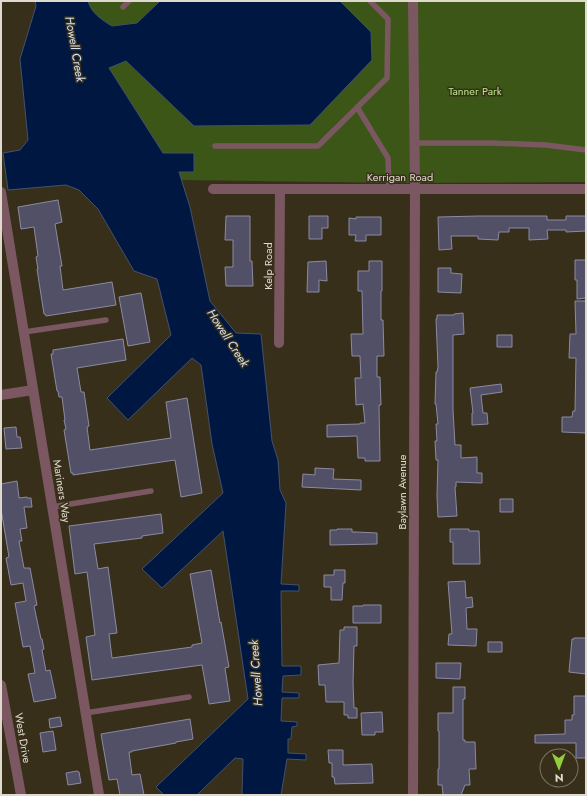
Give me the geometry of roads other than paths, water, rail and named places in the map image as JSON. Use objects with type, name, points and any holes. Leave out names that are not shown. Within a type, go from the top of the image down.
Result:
[{"type":"street","points":[[413,1],[415,189]]},
{"type":"street","name":"Kerrigan Road","points":[[213,189],[586,189]]},
{"type":"street","name":"Kelp Road","points":[[279,343],[280,189]]},
{"type":"street","name":"Baylawn Avenue","points":[[413,795],[415,189]]},
{"type":"street","name":"Mariners Way","points":[[1,192],[99,795]]},
{"type":"street","points":[[1,395],[33,390]]},
{"type":"street","name":"West Drive","points":[[1,685],[21,795]]},
{"type":"lane","points":[[123,7],[129,1]]},
{"type":"lane","points":[[215,146],[318,146],[387,78],[388,18],[370,1]]},
{"type":"lane","points":[[357,107],[388,158],[389,189]]},
{"type":"lane","points":[[414,142],[546,145],[586,150]]},
{"type":"lane","points":[[24,332],[106,320]]},
{"type":"lane","points":[[52,507],[151,491]]},
{"type":"lane","points":[[85,713],[189,697]]},
{"type":"water","name":"Howell Creek","points":[[35,1],[88,1],[94,13],[112,26],[137,23],[160,1],[340,1],[371,32],[372,60],[310,125],[194,126],[126,61],[109,68],[163,153],[194,153],[194,172],[179,172],[190,207],[210,301],[236,333],[261,334],[272,441],[278,460],[280,490],[286,503],[281,584],[299,585],[299,591],[281,591],[282,666],[301,666],[301,675],[283,676],[282,692],[299,693],[299,698],[282,698],[281,721],[297,722],[297,726],[292,727],[291,739],[288,739],[288,753],[306,754],[306,760],[287,759],[281,795],[242,795],[243,759],[235,758],[197,795],[164,795],[156,787],[248,699],[223,531],[162,588],[142,569],[223,493],[212,444],[201,365],[192,358],[128,420],[107,398],[171,335],[157,279],[134,271],[98,209],[79,190],[66,185],[8,190],[3,153],[20,150],[28,140],[20,59],[36,6]]},
{"type":"park label","name":"Tanner Park","points":[[475,91]]}]
